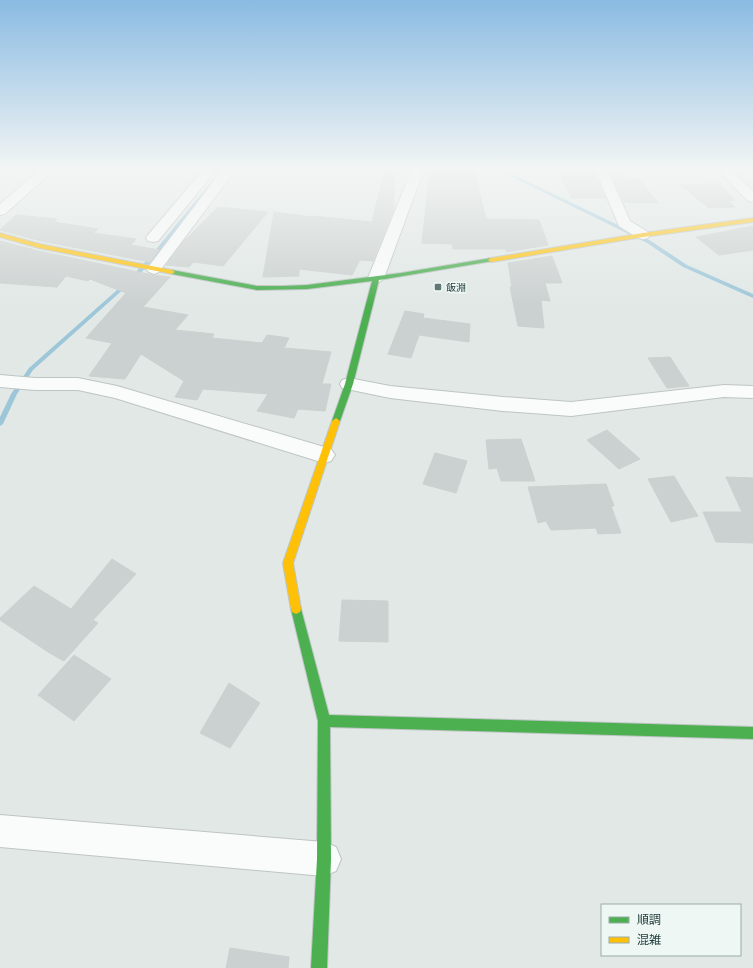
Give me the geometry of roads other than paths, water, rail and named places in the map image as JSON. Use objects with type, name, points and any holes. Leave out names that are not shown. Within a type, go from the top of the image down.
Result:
[{"type":"street","points":[[153,238],[173,214]]},
{"type":"street","points":[[154,269],[196,214]]},
{"type":"street","points":[[319,968],[324,859],[324,721],[293,596],[288,562],[349,384],[376,278],[401,214]]},
{"type":"street","points":[[620,214],[624,223],[642,236]]},
{"type":"street","points":[[0,235],[39,246],[257,288],[307,287],[376,278],[627,238],[753,220]]},
{"type":"street","points":[[1,381],[35,384],[78,384],[117,392],[324,455]]},
{"type":"street","points":[[349,384],[390,392],[571,410],[724,391],[753,392]]},
{"type":"street","points":[[324,721],[753,733]]},
{"type":"street","points":[[0,831],[324,859]]},
{"type":"waterway","points":[[133,278],[151,259],[187,214]]},
{"type":"waterway","points":[[591,214],[649,242],[685,266],[753,296]]},
{"type":"waterway","points":[[0,424],[14,394],[31,369],[125,285]]},
{"type":"place","name":"飯淵","points":[[438,287]]}]
